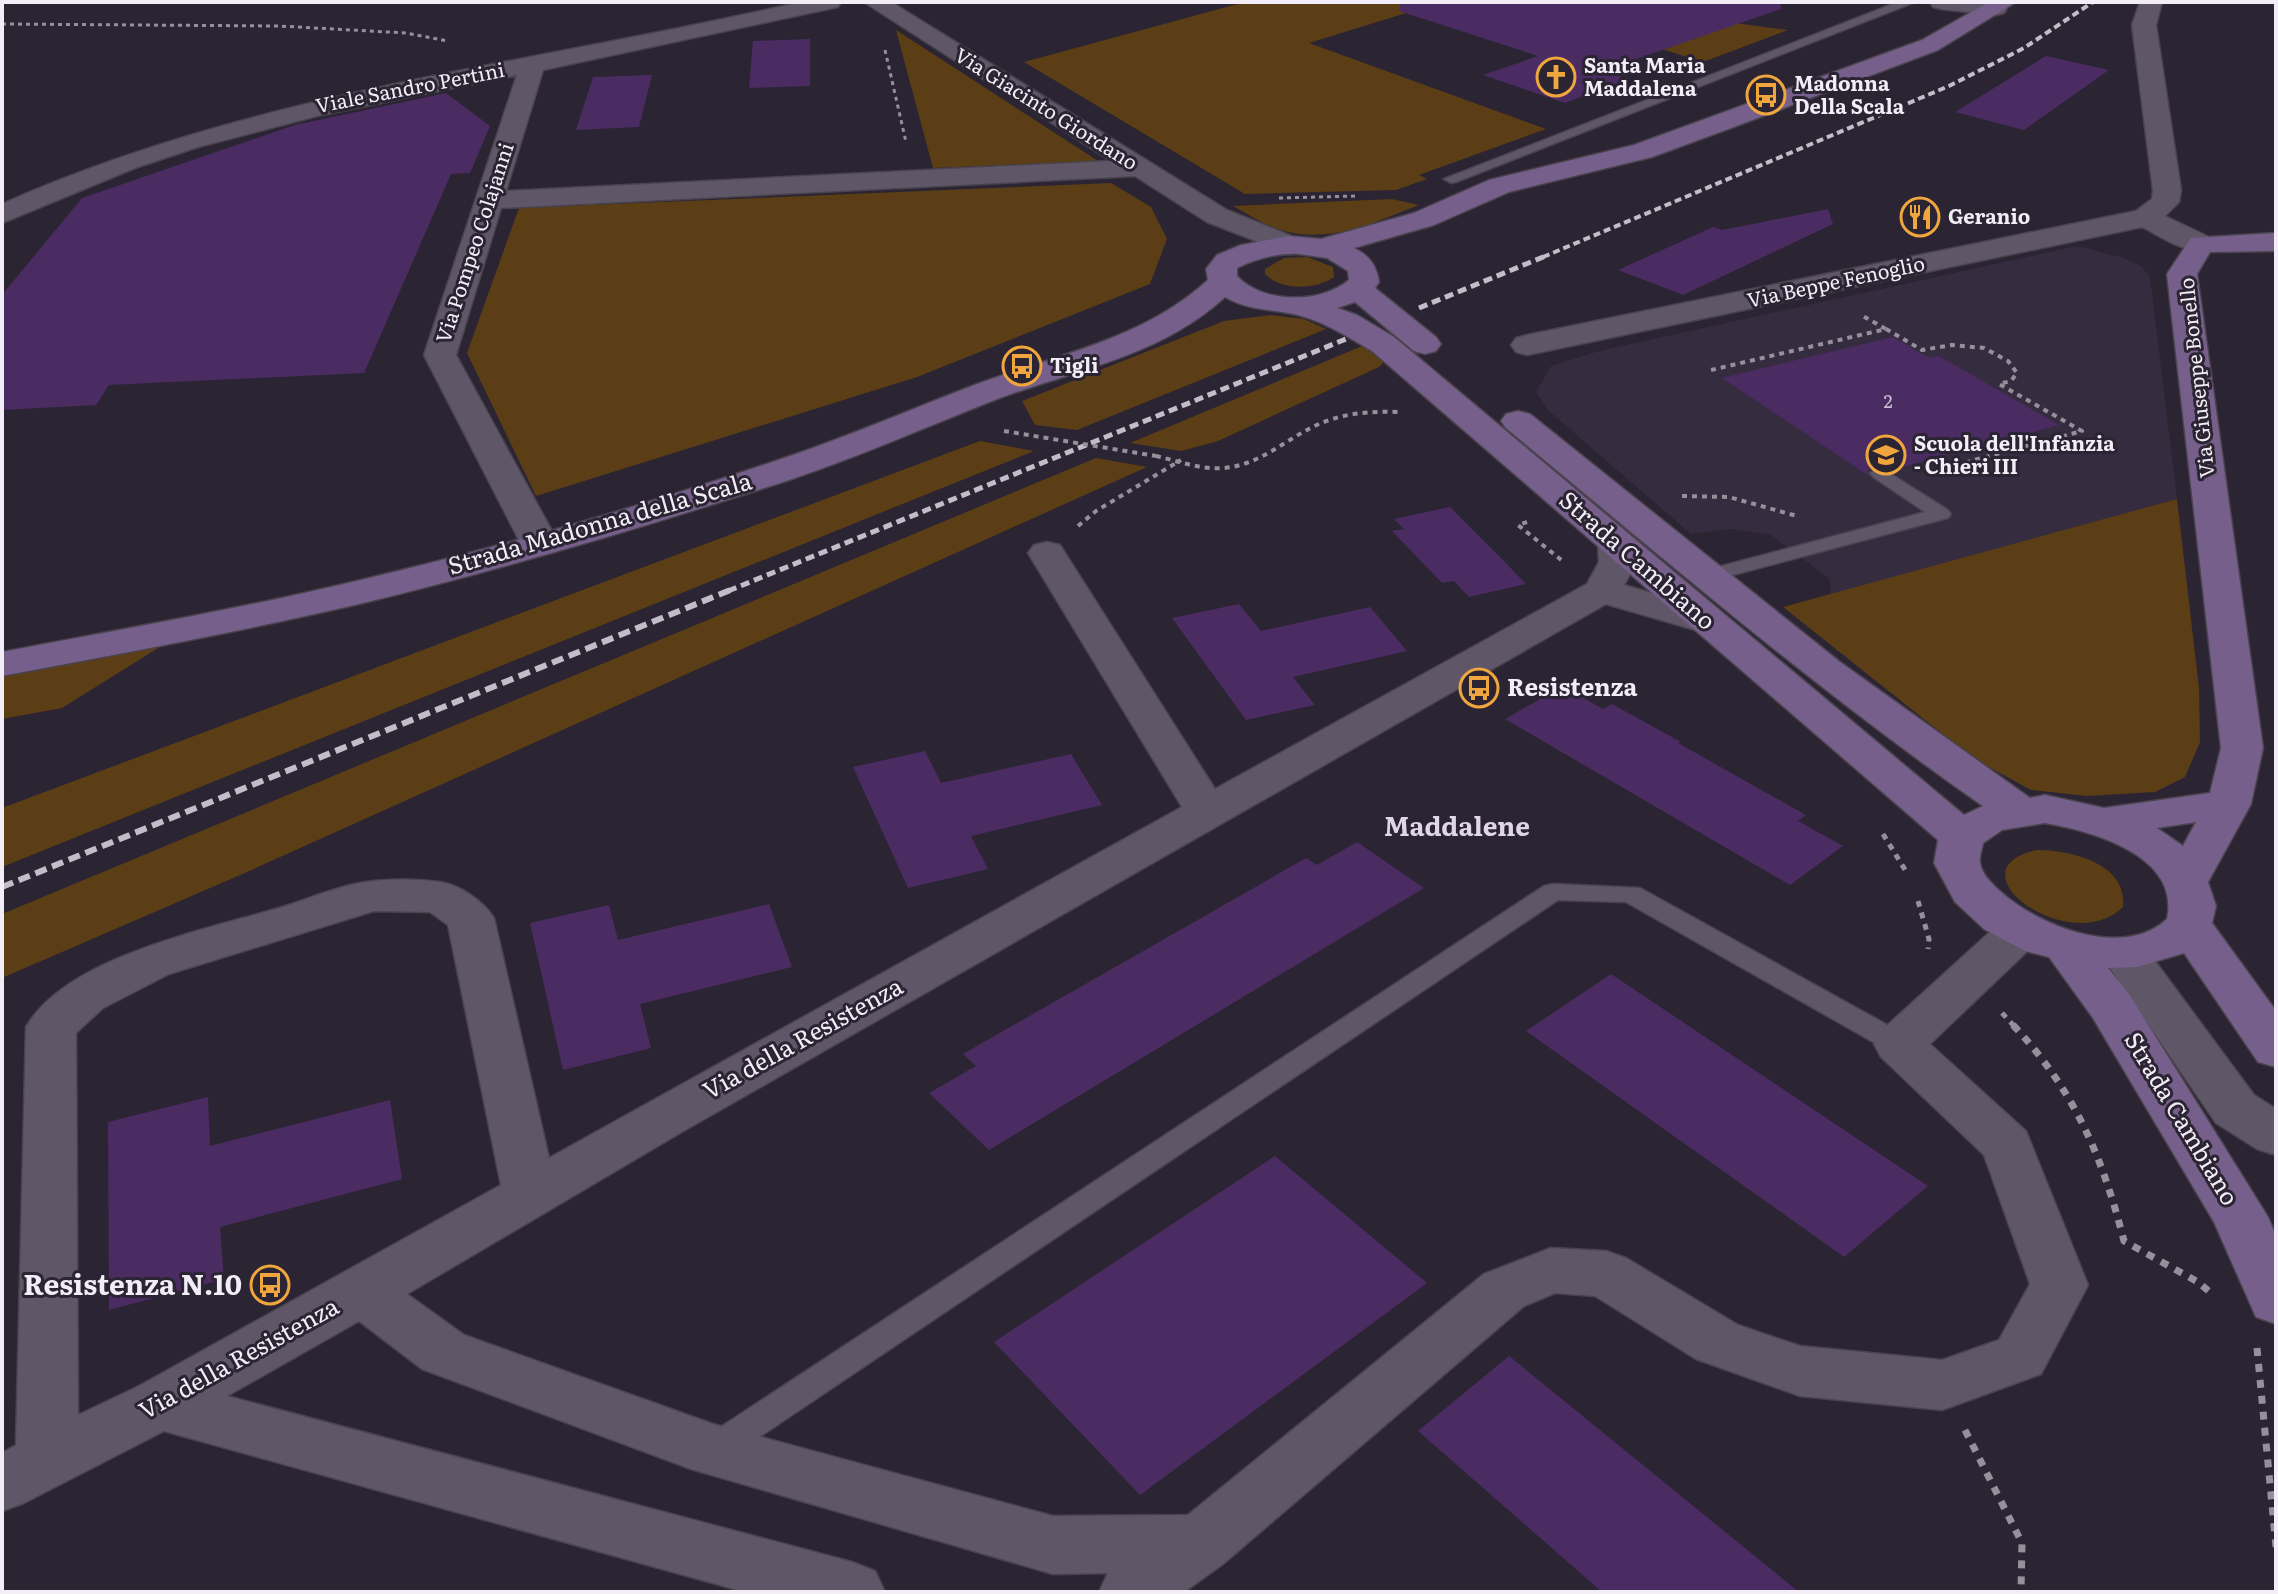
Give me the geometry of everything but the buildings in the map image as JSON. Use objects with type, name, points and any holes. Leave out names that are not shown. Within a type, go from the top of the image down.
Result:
[{"type":"main road","points":[[1179,319],[1208,299],[1224,282],[1221,273],[1224,265],[1246,251],[1289,245],[1323,248],[1424,219],[1499,186],[1643,151],[1930,45],[2001,5]]},
{"type":"main road","points":[[1179,319],[1286,304],[1323,303],[1359,278],[1424,219]]},
{"type":"main road","points":[[2201,244],[2276,242]]},
{"type":"main road","name":"Via Giuseppe Bonello","points":[[2187,903],[2229,804],[2242,748],[2182,274],[2201,244]]},
{"type":"main road","name":"Strada Cambiano","points":[[1323,248],[1339,253],[1359,278],[1710,575],[1934,754],[2018,810]]},
{"type":"main road","name":"Strada Cambiano","points":[[1224,282],[1243,295],[1346,322],[1383,344],[1962,837]]},
{"type":"main road","name":"Strada Madonna della Scala","points":[[2,664],[166,633],[364,590],[540,544],[841,450],[990,391],[1083,361],[1179,319]]},
{"type":"main road","points":[[2105,822],[2229,804]]},
{"type":"main road","points":[[2187,903],[2174,939],[2152,949],[2124,954],[2043,940],[1992,914],[1971,895],[1959,875],[1955,855],[1962,837],[1984,820],[2018,810],[2045,809],[2105,822],[2155,847],[2173,863],[2187,903],[2276,1049]]},
{"type":"main road","name":"Strada Cambiano","points":[[2043,940],[2111,1006],[2240,1217],[2266,1323]]},
{"type":"street","name":"Viale Sandro Pertini","points":[[2,214],[81,179],[214,133],[309,108],[830,2]]},
{"type":"street","name":"Via Giacinto Giordano","points":[[875,2],[1217,216]]},
{"type":"street","points":[[1941,2],[2001,5]]},
{"type":"street","points":[[2145,218],[2165,202],[2167,190],[2144,25],[2151,2]]},
{"type":"street","name":"Via Pompeo Colajanni","points":[[521,67],[489,200],[440,355],[540,544]]},
{"type":"street","points":[[489,200],[1140,168]]},
{"type":"street","points":[[1217,216],[1289,245]]},
{"type":"street","points":[[1217,216],[1246,251]]},
{"type":"street","name":"Via Giuseppe Bonello","points":[[2145,218],[2201,244]]},
{"type":"street","name":"Via Beppe Fenoglio","points":[[1527,345],[2145,218]]},
{"type":"street","points":[[1590,580],[1618,562],[1617,543]]},
{"type":"street","points":[[1047,553],[1207,812]]},
{"type":"street","points":[[1590,580],[1709,622]]},
{"type":"street","name":"Via della Resistenza","points":[[2,1484],[160,1404],[362,1292],[530,1193],[1207,812],[1590,580]]},
{"type":"street","points":[[47,1459],[51,1027],[86,996],[152,962],[372,896],[440,897],[470,918],[530,1193]]},
{"type":"street","points":[[1132,1592],[1200,1544],[1504,1290],[1551,1270],[1606,1274],[1717,1342],[1800,1371],[1942,1385],[2020,1357],[2059,1285],[2007,1145],[1899,1044],[1963,985],[2043,940]]},
{"type":"street","points":[[2124,954],[2235,1109],[2276,1135]]},
{"type":"street","points":[[362,1292],[443,1352],[713,1450],[1053,1545],[1200,1544]]},
{"type":"street","points":[[160,1404],[852,1592]]},
{"type":"lane","points":[[1485,192],[1451,179],[1909,2]]},
{"type":"lane","points":[[1710,575],[1941,514],[1885,478]]},
{"type":"lane","points":[[713,1450],[1553,892],[1631,894],[1899,1044]]},
{"type":"path","points":[[2,24],[279,26],[406,33],[470,46],[521,67]]},
{"type":"path","points":[[1270,198],[1360,196]]},
{"type":"path","points":[[1859,314],[1922,350],[1952,345],[1984,348],[1996,354],[2008,361],[2017,373],[2011,381],[1999,384],[2082,431],[1885,478]]},
{"type":"path","points":[[1711,370],[1886,329]]},
{"type":"path","points":[[1004,431],[1223,468],[1259,458],[1317,425],[1343,415],[1368,411],[1407,414]]},
{"type":"path","points":[[1047,553],[1096,511],[1181,460]]},
{"type":"path","points":[[1676,497],[1729,497],[1813,522],[1844,539]]},
{"type":"path","points":[[1537,525],[1531,521],[1518,525],[1561,561],[1590,580]]},
{"type":"path","points":[[1881,829],[1914,885]]},
{"type":"path","points":[[1918,899],[1929,939],[1927,959],[2000,1012],[2053,1070],[2097,1156],[2112,1193],[2124,1241],[2198,1282],[2221,1302]]},
{"type":"path","points":[[2266,1323],[2276,1547]]},
{"type":"path","points":[[1942,1385],[2022,1543],[2021,1592]]},
{"type":"shaded area","points":[[1245,2],[1442,2],[1309,43],[1546,129],[1419,175],[1427,179],[1396,190],[1245,194],[1024,62]]},
{"type":"shaded area","points":[[1575,2],[1788,30],[1703,62],[1551,14]]},
{"type":"shaded area","points":[[896,30],[1098,161],[933,168]]},
{"type":"shaded area","points":[[1111,183],[1151,207],[1167,239],[1150,284],[917,377],[536,496],[467,353],[519,208]]},
{"type":"shaded area","points":[[1392,199],[1419,205],[1350,230],[1315,235],[1278,229],[1233,206]]},
{"type":"shaded area","name":"Scuola dell'Infanzia - Chieri III","points":[[2077,246],[2124,258],[2141,266],[2150,277],[2177,499],[1856,589],[1831,595],[1830,579],[1771,535],[1731,529],[1691,534],[1549,411],[1536,392],[1551,366],[1599,351]]},
{"type":"shaded area","points":[[1307,257],[1333,267],[1334,277],[1299,287],[1272,280],[1265,274],[1265,269],[1284,258]]},
{"type":"shaded area","points":[[1271,315],[1304,319],[1326,329],[1077,430],[1035,425],[1022,401],[1224,321]]},
{"type":"shaded area","points":[[1367,344],[1386,360],[1379,367],[1218,441],[1181,451],[1130,443]]},
{"type":"shaded area","points":[[980,441],[1034,451],[2,867],[2,808]]},
{"type":"shaded area","points":[[1096,458],[1147,467],[247,872],[2,978],[2,914]]},
{"type":"shaded area","points":[[2177,499],[2199,688],[2200,742],[2185,777],[2155,792],[2087,796],[2031,790],[1974,759],[1783,607]]},
{"type":"shaded area","points":[[163,645],[62,708],[2,719],[2,675]]},
{"type":"shaded area","points":[[2037,850],[2080,856],[2107,870],[2122,892],[2123,907],[2100,920],[2075,923],[2049,917],[2026,905],[2011,890],[2005,874],[2013,860]]},
{"type":"railway","points":[[1543,257],[1949,86],[2024,48],[2093,2]]},
{"type":"railway","points":[[1419,308],[1548,255]]},
{"type":"railway","points":[[728,591],[1346,339]]},
{"type":"railway","points":[[2,887],[733,589]]},
{"type":"place","name":"Santa Maria Maddalena","points":[[1556,77]]},
{"type":"place","name":"Madonna Della Scala","points":[[1766,95]]},
{"type":"place","name":"Geranio","points":[[1920,217]]},
{"type":"place","name":"Tigli","points":[[1022,366]]},
{"type":"place","name":"Scuola dell'Infanzia - Chieri III","points":[[1886,455]]},
{"type":"place","name":"Resistenza","points":[[1479,688]]},
{"type":"place","name":"Resistenza N.10","points":[[270,1285]]},
{"type":"district","name":"Maddalene","points":[[1457,827]]}]
